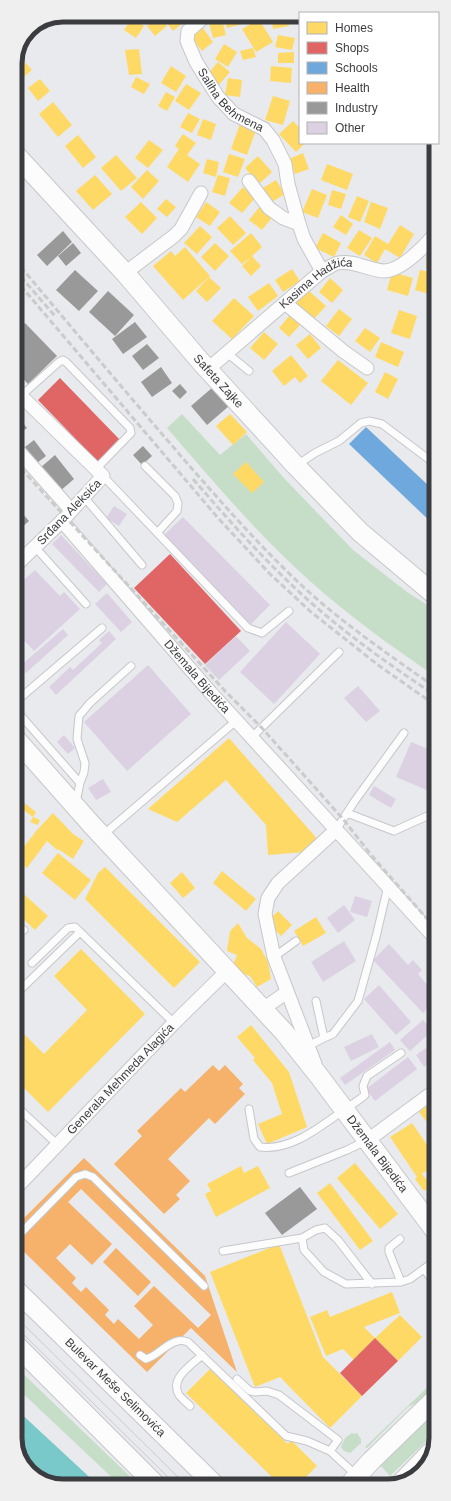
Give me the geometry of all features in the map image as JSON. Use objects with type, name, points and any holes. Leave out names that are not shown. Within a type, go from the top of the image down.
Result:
[{"type":"main road","name":"Safeta Zajke","points":[[22,162],[126,273],[207,370],[296,466],[360,532],[429,590]]},
{"type":"main road","name":"Džemala Bijedića","points":[[22,745],[102,836],[263,1009],[320,1076],[344,1110],[429,1219]]},
{"type":"main road","name":"Bulevar Meše Selimovića","points":[[22,1296],[208,1479]]},
{"type":"main road","points":[[22,1351],[150,1479]]},
{"type":"main road","points":[[360,1479],[371,1461],[429,1405]]},
{"type":"main road","points":[[412,1472],[423,1460]]},
{"type":"street","name":"Saliha Behmena","points":[[198,22],[188,31],[187,42],[196,62],[218,97],[228,109],[234,114],[264,129],[273,140],[285,164],[288,184],[298,224],[322,271]]},
{"type":"street","points":[[249,181],[269,208],[282,218],[298,224]]},
{"type":"street","points":[[126,273],[181,229],[201,193]]},
{"type":"street","name":"Kasima Hadžića","points":[[207,370],[322,271],[337,263],[350,263],[370,269],[386,271],[401,265],[412,258],[429,241]]},
{"type":"street","points":[[285,303],[343,351],[367,368]]},
{"type":"street","name":"Srđana Aleksića","points":[[22,397],[99,473],[84,497],[62,521],[22,559]]},
{"type":"street","points":[[22,455],[71,510]]},
{"type":"street","name":"Džemala Bijedića","points":[[62,521],[252,737],[429,931]]},
{"type":"street","name":"Džemala Bijedića","points":[[320,1076],[274,957],[265,914],[268,898],[278,883],[336,830]]},
{"type":"street","name":"Generala Mehmeda Alagića","points":[[22,1182],[174,1023],[227,971]]},
{"type":"street","points":[[263,1009],[287,992]]},
{"type":"street","points":[[368,1140],[429,1095]]},
{"type":"lane","points":[[227,353],[249,371]]},
{"type":"lane","points":[[22,390],[59,362],[63,360],[66,362],[130,428],[131,432],[99,473],[248,628],[262,633],[288,611]]},
{"type":"lane","points":[[296,466],[315,453],[339,441],[361,423],[369,421],[382,424],[429,459]]},
{"type":"lane","points":[[145,466],[174,496],[178,503],[176,511],[157,533]]},
{"type":"lane","points":[[84,497],[142,565]]},
{"type":"lane","points":[[35,547],[86,604]]},
{"type":"lane","points":[[22,696],[102,628]]},
{"type":"lane","points":[[252,737],[339,652]]},
{"type":"lane","points":[[75,804],[85,763],[77,739],[79,716],[90,703],[131,666]]},
{"type":"lane","points":[[22,716],[80,783]]},
{"type":"lane","points":[[102,836],[237,720]]},
{"type":"lane","points":[[336,830],[404,732]]},
{"type":"lane","points":[[347,813],[394,831],[429,815]]},
{"type":"lane","points":[[308,1046],[333,1034],[358,1001],[376,937],[388,886]]},
{"type":"lane","points":[[32,963],[68,928],[75,927],[174,1023]]},
{"type":"lane","points":[[22,988],[80,932]]},
{"type":"lane","points":[[274,957],[296,941]]},
{"type":"lane","points":[[316,1001],[324,1038]]},
{"type":"lane","points":[[249,1109],[254,1138],[260,1147],[272,1148],[295,1141],[360,1100],[364,1095],[363,1086],[367,1076],[401,1053]]},
{"type":"lane","points":[[22,1112],[58,1145]]},
{"type":"lane","points":[[289,1173],[368,1140]]},
{"type":"lane","points":[[22,1232],[76,1177],[85,1174],[92,1177],[204,1286]]},
{"type":"lane","points":[[223,1251],[302,1238],[316,1230],[325,1228],[338,1240],[372,1284]]},
{"type":"lane","points":[[302,1238],[304,1250],[324,1272],[346,1284],[401,1282],[410,1279],[429,1265]]},
{"type":"lane","points":[[400,1239],[390,1248],[389,1252],[401,1282]]},
{"type":"lane","points":[[424,1268],[429,1275]]},
{"type":"lane","points":[[140,1355],[146,1359],[154,1357],[178,1341],[188,1342],[286,1436],[307,1441],[330,1451],[355,1479]]},
{"type":"lane","points":[[190,1406],[179,1395],[177,1386],[178,1378],[202,1355]]},
{"type":"lane","points":[[237,1379],[250,1391],[267,1391],[279,1395],[328,1432],[338,1440],[330,1451]]},
{"type":"green space","points":[[182,414],[220,455],[246,434],[282,476],[353,550],[407,592],[429,606],[429,672],[355,619],[310,581],[254,526],[167,428]]},
{"type":"green space","points":[[22,1373],[133,1479],[114,1479],[22,1393]]},
{"type":"green space","points":[[429,1386],[429,1395],[425,1399],[408,1407],[367,1448],[365,1447]]},
{"type":"green space","points":[[429,1415],[429,1439],[390,1476],[380,1465]]},
{"type":"green space","points":[[352,1433],[357,1433],[361,1439],[361,1443],[350,1453],[344,1451],[341,1447],[345,1438]]},
{"type":"water","points":[[22,1415],[91,1479],[52,1478],[36,1469],[27,1459],[24,1451],[22,1438]]},
{"type":"building: Homes","points":[[129,22],[138,22],[144,26],[136,38],[124,30]]},
{"type":"building: Homes","points":[[152,22],[164,22],[167,26],[155,36],[147,26]]},
{"type":"building: Homes","points":[[166,22],[184,22],[173,31]]},
{"type":"building: Homes","points":[[223,22],[226,35],[213,38],[209,23]]},
{"type":"building: Homes","points":[[225,22],[246,22],[246,23],[227,28]]},
{"type":"building: Homes","points":[[254,22],[261,22],[273,42],[256,52],[242,29]]},
{"type":"building: Homes","points":[[272,22],[288,22],[289,26],[273,29]]},
{"type":"building: Homes","points":[[203,28],[213,42],[202,51],[191,38]]},
{"type":"building: Homes","points":[[278,35],[295,38],[292,50],[275,47]]},
{"type":"building: Homes","points":[[224,44],[237,52],[228,67],[215,59]]},
{"type":"building: Homes","points":[[253,48],[256,57],[243,60],[240,51]]},
{"type":"building: Homes","points":[[139,49],[142,74],[129,75],[125,50]]},
{"type":"building: Homes","points":[[294,52],[294,63],[278,63],[278,53]]},
{"type":"building: Homes","points":[[22,61],[32,70],[22,78],[22,63]]},
{"type":"building: Homes","points":[[218,62],[230,72],[218,86],[206,76]]},
{"type":"building: Homes","points":[[171,66],[186,76],[176,92],[161,83]]},
{"type":"building: Homes","points":[[271,66],[292,68],[291,83],[270,81]]},
{"type":"building: Homes","points":[[136,77],[150,84],[144,94],[131,87]]},
{"type":"building: Homes","points":[[228,78],[242,80],[240,97],[225,95]]},
{"type":"building: Homes","points":[[40,79],[50,91],[38,101],[28,88]]},
{"type":"building: Homes","points":[[186,84],[201,93],[189,110],[175,101]]},
{"type":"building: Homes","points":[[166,92],[175,97],[167,111],[158,106]]},
{"type":"building: Homes","points":[[273,96],[290,101],[283,125],[265,120]]},
{"type":"building: Homes","points":[[53,102],[72,125],[58,137],[39,114]]},
{"type":"building: Homes","points":[[188,113],[200,119],[192,133],[180,127]]},
{"type":"building: Homes","points":[[203,119],[216,124],[211,140],[197,135]]},
{"type":"building: Homes","points":[[293,121],[299,127],[299,144],[304,144],[296,152],[279,134]]},
{"type":"building: Homes","points":[[240,124],[256,130],[247,155],[231,149]]},
{"type":"building: Homes","points":[[183,134],[196,143],[187,155],[200,164],[188,182],[167,167],[179,149],[175,146]]},
{"type":"building: Homes","points":[[78,135],[96,157],[83,168],[65,146]]},
{"type":"building: Homes","points":[[149,140],[163,150],[148,168],[135,158]]},
{"type":"building: Homes","points":[[303,153],[309,169],[295,174],[289,159]]},
{"type":"building: Homes","points":[[229,154],[245,159],[238,177],[223,172]]},
{"type":"building: Homes","points":[[116,155],[137,178],[121,191],[101,168]]},
{"type":"building: Homes","points":[[258,156],[272,172],[259,184],[245,168]]},
{"type":"building: Homes","points":[[207,159],[219,162],[216,177],[203,173]]},
{"type":"building: Homes","points":[[327,164],[353,174],[347,190],[321,180]]},
{"type":"building: Homes","points":[[147,170],[159,181],[143,199],[131,187]]},
{"type":"building: Homes","points":[[95,175],[112,194],[93,210],[76,191]]},
{"type":"building: Homes","points":[[218,175],[230,178],[225,196],[212,192]]},
{"type":"building: Homes","points":[[276,180],[285,194],[270,203],[261,189]]},
{"type":"building: Homes","points":[[243,187],[255,198],[242,213],[229,203]]},
{"type":"building: Homes","points":[[312,189],[327,195],[318,218],[302,212]]},
{"type":"building: Homes","points":[[332,190],[346,194],[341,209],[328,205]]},
{"type":"building: Homes","points":[[357,196],[369,201],[360,222],[348,217]]},
{"type":"building: Homes","points":[[166,199],[176,207],[167,217],[157,209]]},
{"type":"building: Homes","points":[[141,202],[157,218],[142,234],[125,217]]},
{"type":"building: Homes","points":[[206,202],[220,212],[210,226],[196,217]]},
{"type":"building: Homes","points":[[371,202],[388,208],[380,229],[364,222]]},
{"type":"building: Homes","points":[[261,205],[274,215],[262,230],[249,220]]},
{"type":"building: Homes","points":[[341,215],[353,224],[346,235],[333,227]]},
{"type":"building: Homes","points":[[230,216],[246,233],[233,245],[217,228]]},
{"type":"building: Homes","points":[[400,225],[414,234],[400,258],[385,249]]},
{"type":"building: Homes","points":[[200,226],[212,237],[197,254],[184,243]]},
{"type":"building: Homes","points":[[359,230],[372,238],[360,256],[347,248]]},
{"type":"building: Homes","points":[[251,233],[262,247],[252,256],[261,266],[251,276],[242,266],[251,257],[242,264],[230,251]]},
{"type":"building: Homes","points":[[323,233],[341,243],[334,257],[315,248]]},
{"type":"building: Homes","points":[[375,236],[388,244],[377,263],[364,255]]},
{"type":"building: Homes","points":[[215,243],[229,256],[215,271],[201,257]]},
{"type":"building: Homes","points":[[185,247],[210,276],[183,300],[153,266],[171,251],[175,256]]},
{"type":"building: Homes","points":[[427,251],[429,251],[429,268],[426,268]]},
{"type":"building: Homes","points":[[292,269],[300,281],[283,292],[275,280]]},
{"type":"building: Homes","points":[[420,270],[429,272],[429,294],[415,290]]},
{"type":"building: Homes","points":[[392,272],[413,278],[408,296],[387,290]]},
{"type":"building: Homes","points":[[209,277],[221,288],[207,302],[196,291]]},
{"type":"building: Homes","points":[[330,278],[343,290],[332,303],[319,292]]},
{"type":"building: Homes","points":[[269,283],[278,296],[258,311],[248,297]]},
{"type":"building: Homes","points":[[308,290],[326,306],[313,320],[295,304]]},
{"type":"building: Homes","points":[[234,298],[254,316],[232,339],[212,321]]},
{"type":"building: Homes","points":[[339,309],[352,319],[339,336],[326,326]]},
{"type":"building: Homes","points":[[399,310],[417,316],[410,339],[391,333]]},
{"type":"building: Homes","points":[[290,315],[301,324],[289,337],[279,328]]},
{"type":"building: Homes","points":[[365,328],[380,338],[370,352],[355,341]]},
{"type":"building: Homes","points":[[264,332],[278,344],[264,360],[250,348]]},
{"type":"building: Homes","points":[[310,334],[321,348],[308,359],[296,345]]},
{"type":"building: Homes","points":[[381,342],[404,352],[398,367],[375,357]]},
{"type":"building: Homes","points":[[291,355],[308,376],[300,383],[295,377],[284,386],[272,371]]},
{"type":"building: Homes","points":[[338,360],[368,383],[351,405],[321,381]]},
{"type":"building: Homes","points":[[385,372],[398,379],[388,399],[375,392]]},
{"type":"building: Homes","points":[[230,414],[247,432],[233,445],[216,426]]},
{"type":"building: Homes","points":[[246,462],[264,482],[252,493],[233,474]]},
{"type":"building: Homes","points":[[229,738],[319,841],[305,852],[268,855],[266,825],[226,780],[177,822],[148,809]]},
{"type":"building: Homes","points":[[23,802],[36,812],[33,817],[22,809]]},
{"type":"building: Homes","points":[[53,813],[73,834],[84,841],[73,859],[58,849],[57,850],[47,841],[27,868],[22,864],[22,849]]},
{"type":"building: Homes","points":[[33,817],[40,820],[38,825],[30,822]]},
{"type":"building: Homes","points":[[58,853],[91,880],[75,900],[42,873]]},
{"type":"building: Homes","points":[[105,867],[200,962],[174,988],[85,899],[98,873]]},
{"type":"building: Homes","points":[[222,871],[256,899],[246,911],[213,883]]},
{"type":"building: Homes","points":[[182,872],[195,888],[183,898],[170,883]]},
{"type":"building: Homes","points":[[22,892],[48,916],[35,930],[22,918]]},
{"type":"building: Homes","points":[[278,911],[292,925],[281,936],[267,922]]},
{"type":"building: Homes","points":[[316,917],[326,933],[303,946],[294,931]]},
{"type":"building: Homes","points":[[238,923],[247,938],[261,949],[268,962],[271,979],[257,987],[250,976],[240,973],[233,965],[237,955],[227,951],[230,931]]},
{"type":"building: Homes","points":[[81,949],[145,1014],[48,1112],[22,1086],[22,1032],[44,1054],[87,1010],[54,976]]},
{"type":"building: Homes","points":[[251,1025],[289,1072],[307,1127],[267,1144],[258,1124],[282,1114],[272,1083],[253,1060],[255,1058],[237,1037]]},
{"type":"building: Homes","points":[[429,1104],[429,1125],[419,1112]]},
{"type":"building: Homes","points":[[412,1123],[429,1148],[429,1169],[422,1174],[429,1182],[429,1188],[424,1191],[415,1179],[417,1177],[390,1137]]},
{"type":"building: Homes","points":[[355,1163],[398,1214],[380,1229],[337,1178]]},
{"type":"building: Homes","points":[[241,1166],[244,1173],[258,1166],[270,1188],[216,1217],[205,1194],[211,1191],[207,1184]]},
{"type":"building: Homes","points":[[330,1183],[373,1241],[360,1250],[317,1193]]},
{"type":"building: Homes","points":[[279,1244],[323,1357],[362,1396],[330,1428],[280,1377],[255,1387],[210,1272]]},
{"type":"building: Homes","points":[[392,1292],[400,1313],[364,1327],[375,1338],[354,1360],[343,1349],[326,1356],[310,1317],[327,1310],[330,1317]]},
{"type":"building: Homes","points":[[400,1315],[422,1337],[398,1361],[375,1338]]},
{"type":"building: Homes","points":[[210,1369],[288,1444],[291,1440],[317,1466],[304,1479],[274,1479],[186,1393]]},
{"type":"building: Shops","points":[[60,378],[120,440],[98,462],[38,400]]},
{"type":"building: Shops","points":[[170,554],[241,631],[205,664],[134,588]]},
{"type":"building: Shops","points":[[375,1338],[398,1361],[362,1396],[340,1373]]},
{"type":"building: Schools","points":[[366,427],[429,486],[429,520],[349,444]]},
{"type":"building: Health","points":[[213,1065],[219,1071],[225,1065],[243,1084],[239,1088],[245,1094],[215,1124],[209,1118],[168,1159],[190,1181],[176,1195],[180,1199],[164,1214],[114,1164],[142,1136],[137,1131],[181,1088],[185,1092]]},
{"type":"building: Health","points":[[84,1158],[205,1276],[237,1372],[191,1328],[147,1372],[22,1250],[22,1220]],"holes":[[[81,1189],[211,1315],[198,1328],[154,1286],[134,1306],[153,1325],[139,1339],[118,1319],[114,1324],[105,1315],[109,1310],[86,1287],[81,1292],[72,1283],[76,1278],[56,1258],[70,1244],[92,1265],[112,1244],[68,1202]]]},
{"type":"building: Health","points":[[116,1248],[151,1282],[138,1296],[103,1262]]},
{"type":"building: Industry","points":[[63,231],[72,242],[47,266],[37,255]]},
{"type":"building: Industry","points":[[73,243],[81,253],[66,266],[58,256]]},
{"type":"building: Industry","points":[[75,270],[98,291],[79,311],[56,290]]},
{"type":"building: Industry","points":[[108,291],[134,315],[115,336],[89,312]]},
{"type":"building: Industry","points":[[135,322],[147,337],[123,354],[112,339]]},
{"type":"building: Industry","points":[[25,323],[57,356],[28,384],[22,378],[22,326]]},
{"type":"building: Industry","points":[[147,344],[159,358],[143,370],[132,356]]},
{"type":"building: Industry","points":[[161,367],[172,383],[152,397],[141,382]]},
{"type":"building: Industry","points":[[180,384],[187,392],[180,399],[172,391]]},
{"type":"building: Industry","points":[[213,387],[229,406],[207,425],[191,406]]},
{"type":"building: Industry","points":[[22,422],[27,428],[22,432]]},
{"type":"building: Industry","points":[[34,440],[46,456],[37,463],[25,447]]},
{"type":"building: Industry","points":[[143,446],[152,456],[142,465],[133,455]]},
{"type":"building: Industry","points":[[55,455],[74,479],[59,492],[40,468]]},
{"type":"building: Industry","points":[[22,513],[29,521],[22,527]]},
{"type":"building: Industry","points":[[300,1187],[317,1209],[282,1235],[265,1213]]},
{"type":"building: Other","points":[[114,506],[127,514],[119,526],[106,518]]},
{"type":"building: Other","points":[[183,517],[270,605],[250,625],[163,536]]},
{"type":"building: Other","points":[[61,535],[107,584],[99,592],[52,544]]},
{"type":"building: Other","points":[[35,570],[60,596],[64,592],[80,609],[34,651],[22,638],[22,582]]},
{"type":"building: Other","points":[[107,593],[132,622],[121,632],[95,604]]},
{"type":"building: Other","points":[[286,622],[320,654],[274,704],[240,672]]},
{"type":"building: Other","points":[[63,629],[68,635],[26,673],[22,668],[22,664]]},
{"type":"building: Other","points":[[109,631],[116,639],[56,695],[49,687],[70,667],[73,670],[102,643],[99,640]]},
{"type":"building: Other","points":[[236,636],[250,651],[219,680],[205,665]]},
{"type":"building: Other","points":[[148,665],[191,714],[127,771],[84,722]]},
{"type":"building: Other","points":[[358,686],[380,711],[366,722],[344,698]]},
{"type":"building: Other","points":[[64,735],[75,748],[68,754],[57,742]]},
{"type":"building: Other","points":[[411,742],[429,749],[429,791],[396,777]]},
{"type":"building: Other","points":[[103,779],[111,792],[96,800],[88,788]]},
{"type":"building: Other","points":[[374,786],[396,799],[391,808],[369,795]]},
{"type":"building: Other","points":[[355,896],[372,901],[367,917],[350,912]]},
{"type":"building: Other","points":[[344,905],[355,920],[338,933],[327,918]]},
{"type":"building: Other","points":[[344,941],[356,961],[323,982],[311,962]]},
{"type":"building: Other","points":[[389,944],[408,965],[413,960],[422,970],[418,974],[428,986],[429,985],[429,1007],[423,1013],[373,960]]},
{"type":"building: Other","points":[[379,985],[411,1022],[396,1035],[364,999]]},
{"type":"building: Other","points":[[423,1020],[429,1027],[429,1034],[410,1051],[400,1040]]},
{"type":"building: Other","points":[[372,1034],[379,1047],[351,1061],[344,1047]]},
{"type":"building: Other","points":[[390,1042],[395,1050],[345,1085],[340,1078]]},
{"type":"building: Other","points":[[429,1046],[429,1063],[424,1067],[416,1055]]},
{"type":"building: Other","points":[[408,1057],[417,1069],[375,1101],[366,1089]]},
{"type":"tram line","points":[[22,1323],[180,1479]]},
{"type":"tram line","points":[[22,1333],[170,1479]]},
{"type":"railway","points":[[22,268],[187,463],[267,552],[319,601],[376,646],[429,683]]},
{"type":"railway","points":[[22,278],[55,316]]},
{"type":"railway","points":[[22,287],[218,518],[270,574],[311,612],[378,665],[429,701]]},
{"type":"railway","points":[[22,470],[226,692],[262,728],[343,819],[372,856],[429,921]]},
{"type":"railway","points":[[193,479],[237,529],[299,592],[374,653],[429,691]]}]
